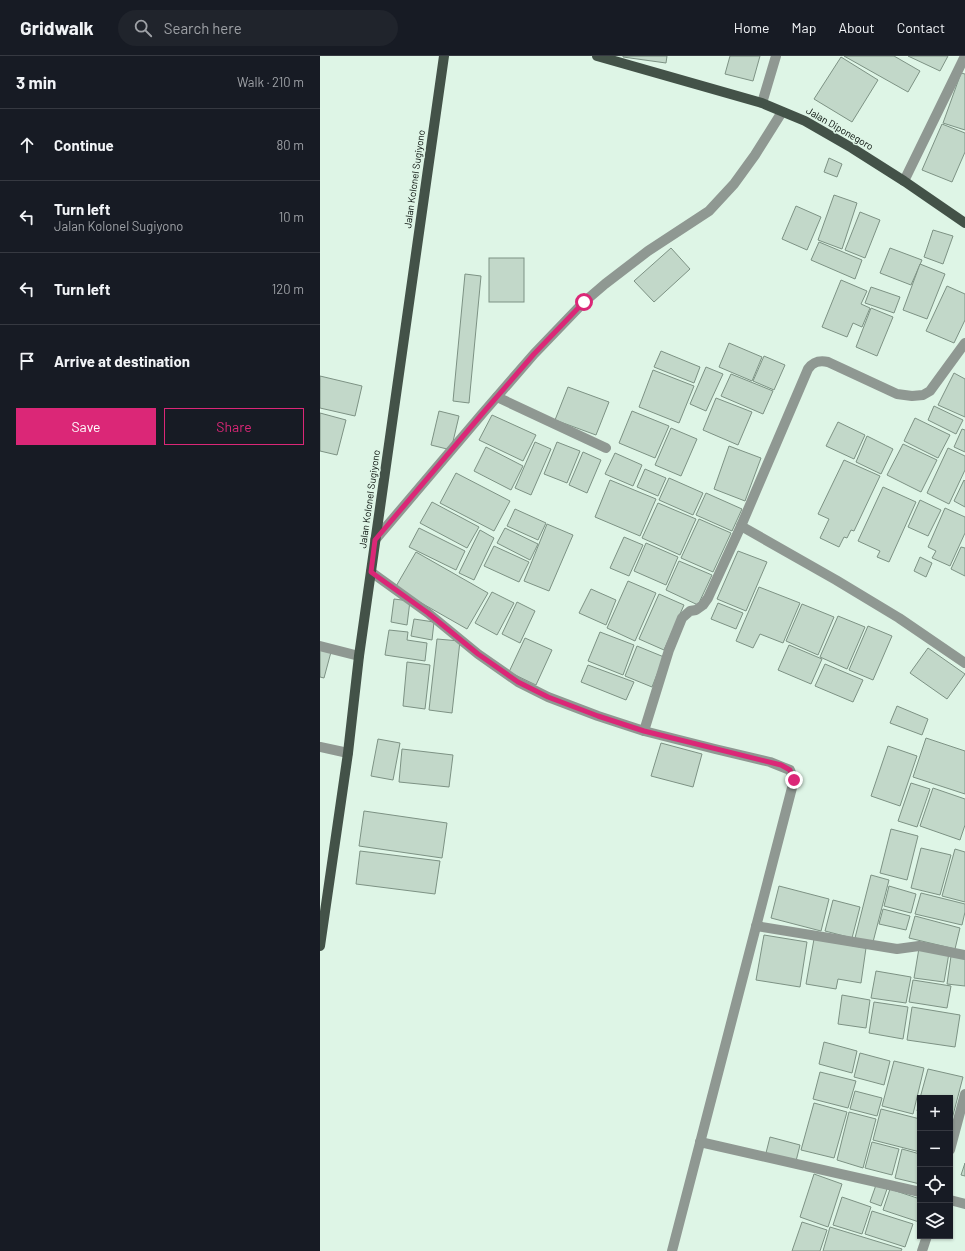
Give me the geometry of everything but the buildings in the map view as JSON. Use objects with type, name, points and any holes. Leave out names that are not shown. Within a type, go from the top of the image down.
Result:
[{"type":"main road","name":"Jalan Kolonel Sugiyono","points":[[320,946],[348,753],[359,656],[375,540],[444,56]]},
{"type":"main road","name":"Jalan Diponegoro","points":[[598,56],[762,103],[805,121],[852,148],[904,181],[965,223]]},
{"type":"street","points":[[762,103],[776,56]]},
{"type":"street","points":[[904,181],[964,59]]},
{"type":"street","points":[[375,540],[534,354],[584,302],[648,251],[709,210],[734,184],[755,155],[782,112]]},
{"type":"street","points":[[644,731],[669,650],[682,618],[703,605],[708,598],[741,526],[808,369],[812,363],[822,361],[828,362],[897,394],[912,396],[922,395],[930,391],[965,343]]},
{"type":"street","points":[[497,397],[606,448]]},
{"type":"street","points":[[741,526],[836,580],[963,658]]},
{"type":"street","points":[[371,572],[428,613],[478,654],[518,682],[548,697],[598,716],[644,731],[770,762],[790,770],[794,780],[672,1251]]},
{"type":"street","points":[[320,646],[359,656]]},
{"type":"street","points":[[320,747],[348,753]]},
{"type":"street","points":[[756,926],[897,949],[919,946],[965,955]]},
{"type":"street","points":[[953,1139],[965,1094]]},
{"type":"street","points":[[700,1142],[917,1191]]},
{"type":"street","points":[[953,1201],[965,1204]]},
{"type":"street","points":[[922,1251],[926,1239]]},
{"type":"route","points":[[584,302],[534,354],[375,540],[371,572],[428,613],[478,654],[518,682],[531,689],[598,716],[644,731],[781,765],[790,770],[794,780]]}]
